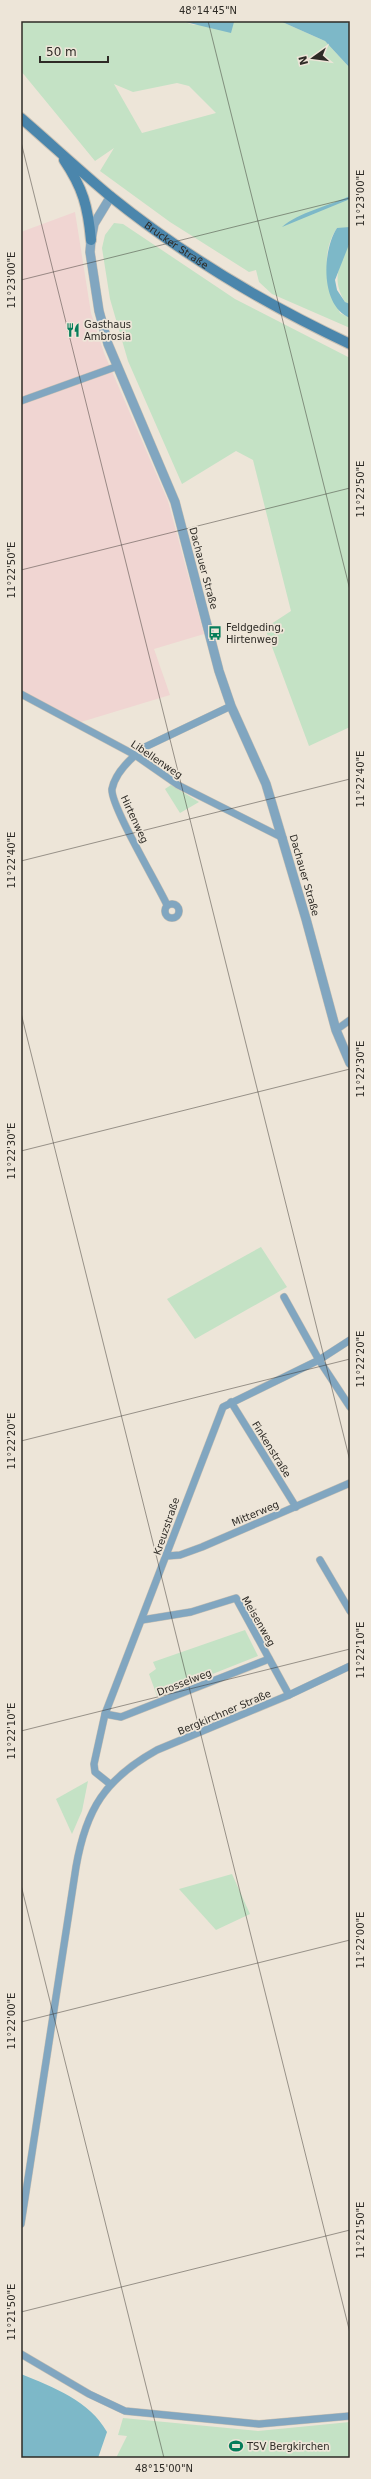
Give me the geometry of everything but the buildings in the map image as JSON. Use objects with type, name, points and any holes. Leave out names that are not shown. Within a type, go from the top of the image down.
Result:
[{"type":"main road","name":"Brucker Straße","points":[[21,118],[111,196],[238,284],[305,323],[350,344]]},
{"type":"main road","points":[[55,148],[82,190],[87,207],[91,240]]},
{"type":"street","name":"Dachauer Straße","points":[[111,196],[94,224],[90,252],[99,311],[108,344],[175,502],[219,671],[231,706],[266,784],[283,838],[336,1030],[350,1064]]},
{"type":"street","points":[[21,401],[118,366]]},
{"type":"street","name":"Libellenweg","points":[[21,694],[135,755],[178,785],[283,838]]},
{"type":"street","name":"Hirtenweg","points":[[167,905],[118,810],[112,791],[116,778],[135,755],[145,747],[231,706]]},
{"type":"street","points":[[336,1030],[350,1020]]},
{"type":"street","points":[[284,1297],[319,1360],[350,1407]]},
{"type":"street","name":"Kreuzstraße","points":[[110,1784],[95,1772],[94,1764],[105,1714],[142,1620],[181,1512],[223,1407],[319,1360],[350,1340]]},
{"type":"street","name":"Finkenstraße","points":[[231,1402],[296,1507]]},
{"type":"street","name":"Mitterweg","points":[[166,1556],[180,1555],[296,1507],[350,1482]]},
{"type":"street","points":[[320,1560],[350,1611]]},
{"type":"street","name":"Meisenweg","points":[[142,1620],[191,1612],[236,1598],[289,1695]]},
{"type":"street","name":"Drosselweg","points":[[105,1714],[121,1717],[269,1659]]},
{"type":"street","name":"Bergkirchner Straße","points":[[21,2224],[79,1848],[93,1810],[110,1784],[125,1771],[157,1750],[289,1695],[350,1666]]},
{"type":"street","points":[[21,2354],[90,2394],[125,2411],[259,2424],[350,2416]]},
{"type":"shaded area","points":[[75,212],[91,313],[104,353],[168,501],[204,634],[154,649],[170,695],[81,722],[21,692],[21,232]]},
{"type":"green space","points":[[21,21],[181,21],[194,25],[233,21],[280,21],[325,41],[350,68],[350,228],[337,228],[331,238],[328,249],[327,270],[332,292],[340,313],[350,318],[350,328],[272,294],[259,282],[256,270],[249,272],[170,222],[100,171],[114,148],[95,161],[21,71]],"holes":[[[177,83],[189,86],[216,113],[142,133],[114,84],[133,92]]]},
{"type":"green space","points":[[114,223],[123,224],[235,299],[350,358],[350,727],[309,746],[265,628],[291,611],[253,460],[236,451],[182,484],[128,361],[110,299],[102,248],[105,235]]},
{"type":"green space","points":[[350,242],[350,304],[345,302],[338,286],[338,272]]},
{"type":"green space","points":[[171,785],[199,802],[180,813],[165,789]]},
{"type":"green space","points":[[261,1247],[287,1287],[195,1339],[167,1299]]},
{"type":"green space","points":[[245,1630],[258,1656],[157,1696],[149,1674],[156,1669],[153,1662]]},
{"type":"green space","points":[[88,1781],[82,1811],[72,1834],[56,1799]]},
{"type":"green space","points":[[232,1874],[250,1914],[216,1930],[179,1889]]},
{"type":"green space","name":"TSV Bergkirchen","points":[[123,2418],[258,2431],[350,2422],[350,2458],[116,2458],[127,2436],[118,2435]]},
{"type":"water","points":[[181,21],[233,21],[234,22],[231,33]]},
{"type":"water","points":[[280,21],[346,21],[350,25],[350,68],[325,41]]},
{"type":"water","points":[[350,196],[350,199],[282,227],[305,213]]},
{"type":"water","points":[[350,227],[350,242],[335,280],[337,290],[345,302],[350,304],[350,318],[340,312],[333,302],[327,277],[327,263],[328,250],[337,228]]},
{"type":"water","points":[[21,2374],[70,2396],[81,2403],[100,2421],[107,2432],[98,2458],[21,2458]]},
{"type":"place","name":"Gasthaus Ambrosia","points":[[73,330]]},
{"type":"place","name":"Feldgeding, Hirtenweg","points":[[215,633]]},
{"type":"place","name":"TSV Bergkirchen","points":[[236,2446]]}]
